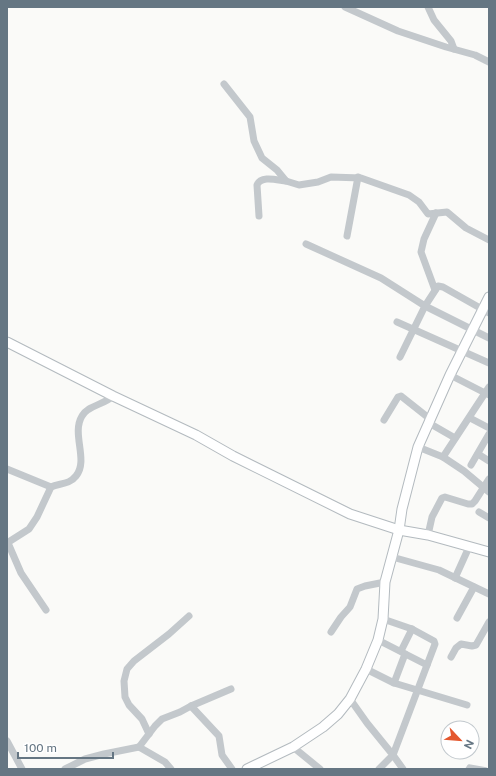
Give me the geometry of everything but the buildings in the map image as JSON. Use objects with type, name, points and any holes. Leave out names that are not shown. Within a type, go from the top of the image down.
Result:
[{"type":"street","points":[[347,7],[398,31],[475,55],[489,62]]},
{"type":"street","points":[[428,7],[434,20],[451,41],[454,49]]},
{"type":"street","points":[[224,84],[250,117],[254,141],[262,158],[277,170],[286,181]]},
{"type":"street","points":[[258,216],[257,185],[262,179],[286,181],[299,184],[318,182],[331,177],[358,177],[409,195],[419,202],[428,214],[447,212],[466,228],[489,240]]},
{"type":"street","points":[[347,236],[358,177]]},
{"type":"street","points":[[436,213],[424,239],[421,252],[436,290]]},
{"type":"street","points":[[306,244],[381,278],[425,306],[489,338]]},
{"type":"street","points":[[400,357],[425,306],[438,286],[486,311]]},
{"type":"street","points":[[247,769],[293,747],[323,727],[338,714],[350,699],[366,669],[378,640],[382,619],[385,582],[399,530],[402,509],[418,447],[450,375],[486,311],[489,297]]},
{"type":"street","points":[[397,322],[489,363]]},
{"type":"street","points":[[7,342],[113,396],[196,435],[227,453],[324,503],[350,514],[399,530],[489,552]]},
{"type":"street","points":[[443,457],[488,392],[450,375]]},
{"type":"street","points":[[7,469],[51,487],[67,483],[76,477],[80,469],[81,461],[78,423],[83,414],[89,408],[102,404],[113,396]]},
{"type":"street","points":[[384,420],[398,397],[401,396],[430,421],[455,438]]},
{"type":"street","points":[[470,418],[489,428]]},
{"type":"street","points":[[471,465],[489,434]]},
{"type":"street","points":[[418,447],[443,457],[464,471],[486,490]]},
{"type":"street","points":[[478,454],[489,461]]},
{"type":"street","points":[[428,536],[432,517],[442,498],[446,497],[472,504],[486,490],[489,479]]},
{"type":"street","points":[[46,610],[21,574],[8,543],[29,529],[37,517],[51,487]]},
{"type":"street","points":[[478,512],[489,518]]},
{"type":"street","points":[[455,578],[469,547]]},
{"type":"street","points":[[392,557],[439,570],[489,594]]},
{"type":"street","points":[[331,632],[350,607],[357,589],[385,582]]},
{"type":"street","points":[[456,618],[474,588]]},
{"type":"street","points":[[149,734],[146,724],[129,705],[125,697],[124,681],[127,669],[134,661],[169,634],[189,616]]},
{"type":"street","points":[[379,769],[393,755],[435,644],[434,641],[412,629],[382,619]]},
{"type":"street","points":[[451,657],[456,648],[461,644],[472,646],[476,645],[489,622]]},
{"type":"street","points":[[394,683],[412,629]]},
{"type":"street","points":[[378,640],[427,665]]},
{"type":"street","points":[[366,669],[394,683],[467,705]]},
{"type":"street","points":[[65,769],[85,759],[139,747],[162,719],[231,690]]},
{"type":"street","points":[[350,699],[403,769]]},
{"type":"street","points":[[191,706],[219,736],[222,754],[232,769]]},
{"type":"street","points":[[7,741],[22,769]]},
{"type":"street","points":[[139,747],[164,762],[171,769]]},
{"type":"street","points":[[293,747],[320,769]]},
{"type":"lane","points":[[467,769],[470,766],[486,769]]}]
